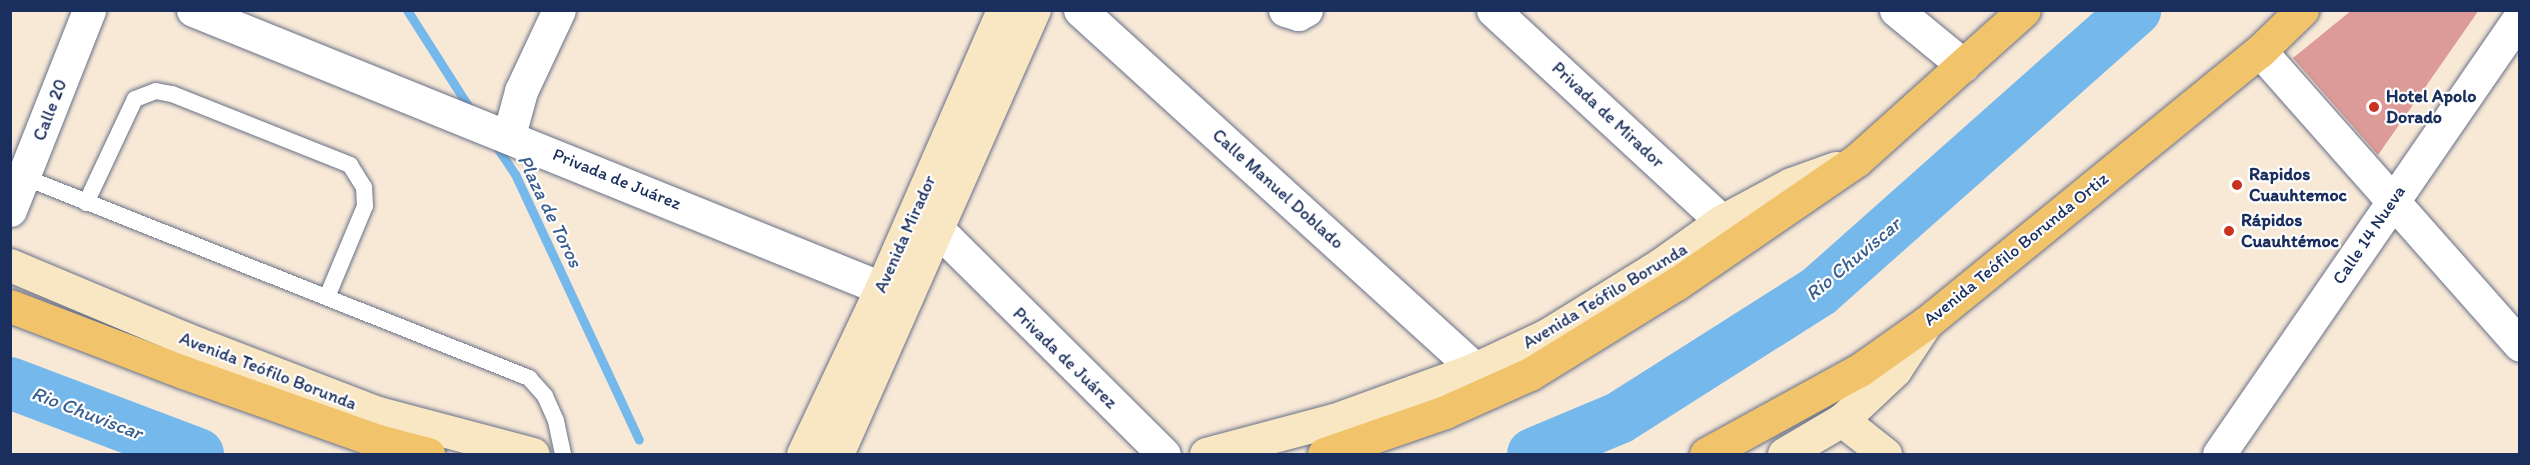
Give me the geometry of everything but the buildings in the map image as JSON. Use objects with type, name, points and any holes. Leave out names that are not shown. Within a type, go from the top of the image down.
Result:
[{"type":"main road","name":"Avenida Mirador","points":[[926,220],[1003,10]]},
{"type":"main road","name":"Avenida Mirador","points":[[837,454],[894,292],[926,220],[1034,10]]},
{"type":"main road","name":"Avenida Teófilo Borunda","points":[[1324,454],[1445,412],[1530,374],[1676,284],[1857,160],[2024,10]]},
{"type":"main road","name":"Avenida Teófilo Borunda Ortiz","points":[[1706,454],[1861,369],[1926,323],[2260,51],[2302,10]]},
{"type":"main road","name":"Avenida Teófilo Borunda","points":[[1206,454],[1334,420],[1474,369],[1547,335],[1660,266],[1722,221],[1791,184],[1857,160]]},
{"type":"main road","name":"Avenida Teófilo Borunda","points":[[10,265],[186,339],[378,413],[533,454]]},
{"type":"main road","name":"Avenida Mirador","points":[[803,454],[894,292]]},
{"type":"main road","name":"Avenida Teófilo Borunda","points":[[10,306],[183,372],[378,441],[428,454]]},
{"type":"main road","points":[[1784,454],[1842,420],[1895,370],[1926,323]]},
{"type":"main road","points":[[1842,420],[1885,454]]},
{"type":"street","name":"Calle 20","points":[[10,210],[89,10]]},
{"type":"street","name":"Privada de Juárez","points":[[193,10],[509,135],[894,292]]},
{"type":"street","points":[[509,135],[521,91],[559,10]]},
{"type":"street","name":"Calle Manuel Doblado","points":[[1080,10],[1474,369]]},
{"type":"street","points":[[1285,10],[1298,14],[1305,10]]},
{"type":"street","name":"Privada de Mirador","points":[[1492,10],[1722,221]]},
{"type":"street","points":[[1896,10],[1963,65]]},
{"type":"street","name":"Calle 14 Nueva","points":[[2219,454],[2520,17]]},
{"type":"street","points":[[2260,51],[2520,345]]},
{"type":"street","name":"Privada de Juárez","points":[[926,220],[1164,454]]},
{"type":"lane","points":[[86,203],[135,99],[156,91],[172,94],[350,165],[364,187],[365,206],[327,297]]},
{"type":"lane","points":[[24,177],[529,378],[545,396],[556,422],[562,454]]},
{"type":"waterway","name":"Plaza de Toros","points":[[407,10],[472,112]]},
{"type":"waterway","name":"Rio Chuviscar","points":[[1533,454],[1619,418],[1819,291],[2135,10]]},
{"type":"waterway","name":"Plaza de Toros","points":[[494,143],[515,174],[639,440]]},
{"type":"waterway","name":"Rio Chuviscar","points":[[10,383],[198,454]]},
{"type":"place","name":"Hotel Apolo Dorado","points":[[2374,107]]},
{"type":"place","name":"Rapidos Cuauhtemoc","points":[[2237,185]]},
{"type":"place","name":"Rápidos Cuauhtémoc","points":[[2229,231]]}]
